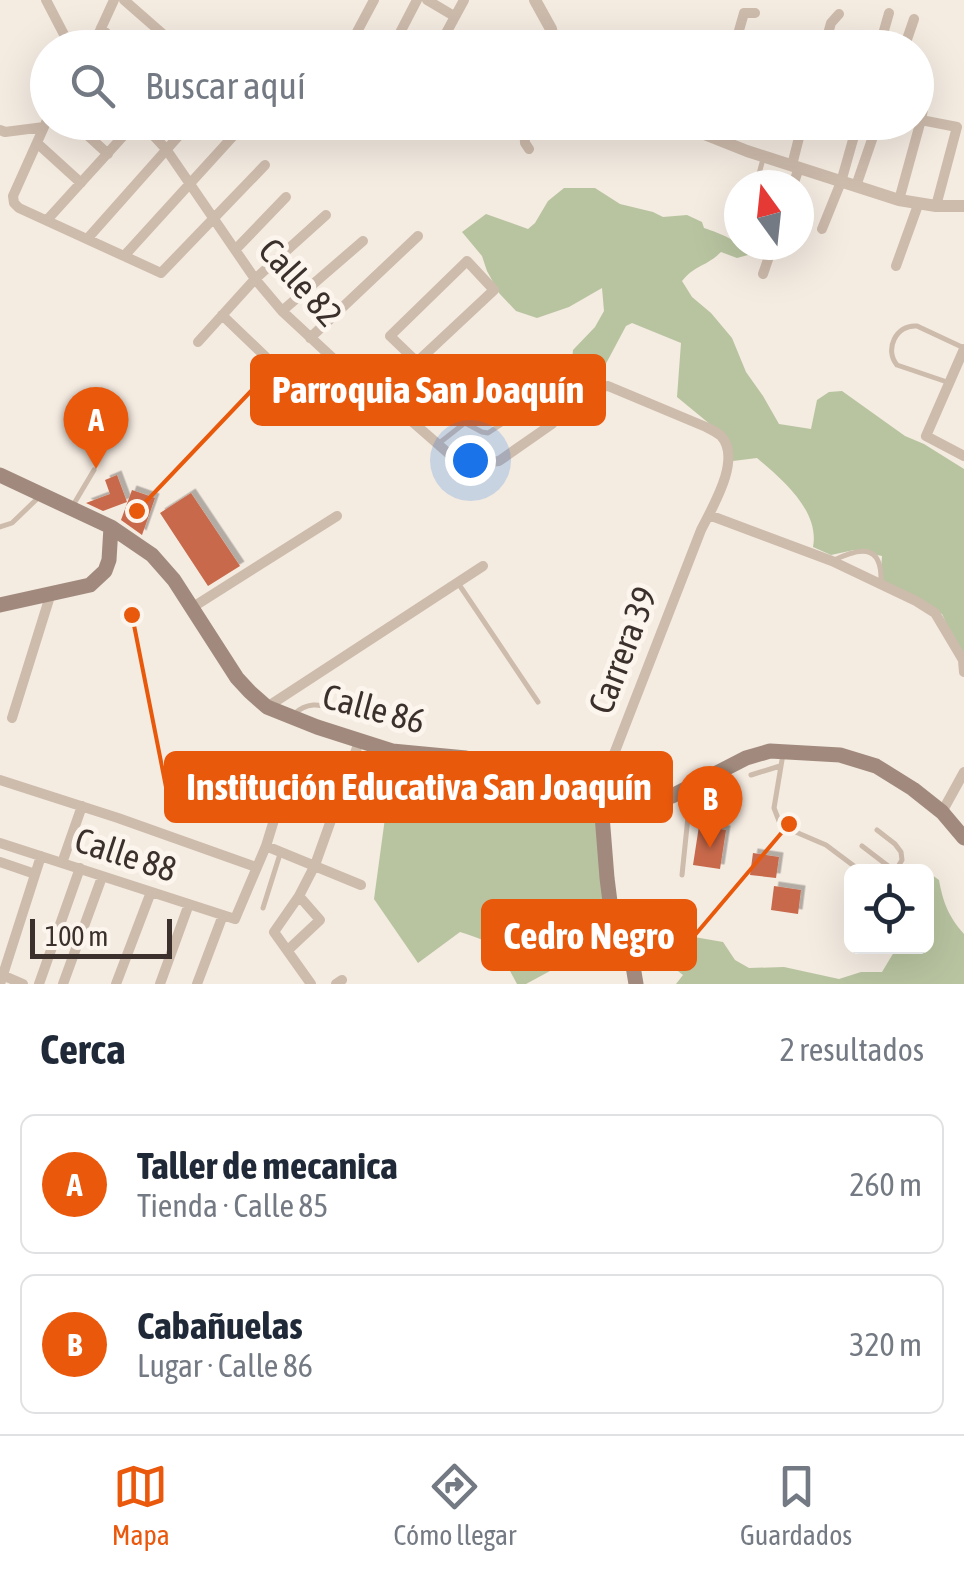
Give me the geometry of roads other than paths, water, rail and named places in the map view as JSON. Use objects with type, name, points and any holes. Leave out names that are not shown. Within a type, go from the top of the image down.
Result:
[{"type":"main road","name":"Calle 86","points":[[0,475],[111,527],[152,555],[193,607],[237,678],[267,706],[359,742],[547,774],[620,797],[646,800],[660,799],[746,758],[770,751],[782,758],[840,755],[876,766],[913,789],[942,812],[964,838]]},
{"type":"main road","points":[[0,605],[90,585],[104,572],[111,527]]},
{"type":"main road","name":"Carrera 39","points":[[600,790],[613,926],[633,966],[636,984]]},
{"type":"street","points":[[46,0],[62,30]]},
{"type":"street","points":[[101,28],[114,0]]},
{"type":"street","points":[[124,0],[156,30]]},
{"type":"street","points":[[358,30],[374,0]]},
{"type":"street","points":[[401,30],[417,0]]},
{"type":"street","points":[[427,0],[454,16]]},
{"type":"street","points":[[447,30],[464,0]]},
{"type":"street","points":[[536,0],[551,30]]},
{"type":"street","points":[[739,30],[744,13],[755,13]]},
{"type":"street","points":[[829,30],[838,14]]},
{"type":"street","points":[[884,30],[888,14]]},
{"type":"street","points":[[910,30],[914,19]]},
{"type":"street","points":[[934,123],[957,128],[936,206]]},
{"type":"street","points":[[2,132],[30,126]]},
{"type":"street","points":[[93,140],[108,154]]},
{"type":"street","points":[[47,220],[122,140]]},
{"type":"street","name":"Calle 82","points":[[158,140],[255,279],[282,311],[338,363],[448,453],[475,464],[499,461],[552,424],[582,390],[598,386]]},
{"type":"street","points":[[88,238],[173,140]]},
{"type":"street","points":[[124,256],[229,140]]},
{"type":"street","points":[[525,140],[529,149]]},
{"type":"street","points":[[733,140],[764,156],[898,200],[918,205],[964,206]]},
{"type":"street","points":[[795,170],[800,140]]},
{"type":"street","points":[[848,184],[855,140]]},
{"type":"street","points":[[822,229],[869,140]]},
{"type":"street","points":[[898,200],[915,140]]},
{"type":"street","points":[[81,182],[37,142],[13,196],[14,203],[161,273],[265,165]]},
{"type":"street","points":[[235,250],[286,197]]},
{"type":"street","points":[[896,266],[918,205]]},
{"type":"street","points":[[198,342],[255,279],[326,215]]},
{"type":"street","points":[[310,338],[418,236]]},
{"type":"street","points":[[282,311],[362,241]]},
{"type":"street","points":[[763,274],[768,260]]},
{"type":"street","points":[[384,397],[494,290],[468,262],[390,336],[418,362]]},
{"type":"street","points":[[222,315],[294,383]]},
{"type":"street","points":[[964,348],[926,436],[964,456]]},
{"type":"street","points":[[310,392],[338,363]]},
{"type":"street","name":"Carrera 39","points":[[598,386],[608,386],[706,426],[720,435],[728,449],[729,465],[600,790]]},
{"type":"street","points":[[709,515],[832,562],[935,613],[963,660],[964,672]]},
{"type":"street","points":[[193,607],[337,516]]},
{"type":"street","points":[[267,706],[483,566]]},
{"type":"street","points":[[12,718],[51,593]]},
{"type":"street","points":[[312,984],[274,932],[315,865],[359,742]]},
{"type":"street","points":[[942,812],[964,772]]},
{"type":"street","points":[[0,780],[256,867]]},
{"type":"street","points":[[198,984],[266,846],[282,794]]},
{"type":"street","points":[[62,863],[82,806]]},
{"type":"street","name":"Calle 88","points":[[0,843],[229,917]]},
{"type":"street","points":[[266,846],[361,885]]},
{"type":"street","points":[[23,984],[1,978],[42,856]]},
{"type":"street","points":[[0,862],[35,874]]},
{"type":"street","points":[[40,984],[80,868]]},
{"type":"street","points":[[63,984],[102,877]]},
{"type":"street","points":[[116,984],[151,892]]},
{"type":"street","points":[[288,950],[320,920],[299,896]]},
{"type":"street","points":[[160,984],[189,904]]},
{"type":"lane","points":[[760,170],[764,156]]},
{"type":"lane","points":[[950,383],[897,366],[890,350],[900,329],[908,325],[964,348]]},
{"type":"lane","points":[[438,444],[504,392]]},
{"type":"lane","points":[[465,423],[488,433],[520,412]]},
{"type":"lane","points":[[71,510],[94,470]]},
{"type":"lane","points":[[0,527],[12,523],[42,495]]},
{"type":"lane","points":[[832,562],[854,550],[871,552],[878,558],[880,584]]},
{"type":"lane","points":[[458,583],[538,702]]},
{"type":"lane","points":[[292,716],[309,704],[350,712],[361,709]]},
{"type":"lane","points":[[394,751],[395,761],[416,790],[451,796]]},
{"type":"lane","points":[[751,775],[782,758]]},
{"type":"lane","points":[[782,758],[774,808],[779,820],[791,830],[826,845],[851,864]]},
{"type":"lane","points":[[682,875],[687,788]]},
{"type":"lane","points":[[688,807],[730,790]]},
{"type":"lane","points":[[877,830],[895,844],[902,860],[900,864]]},
{"type":"lane","points":[[862,846],[886,864]]},
{"type":"lane","points":[[263,908],[281,852]]},
{"type":"place","name":"Taller de mecanica","points":[[96,469]]},
{"type":"place","name":"Parroquia San Joaquín","points":[[137,511]]},
{"type":"place","name":"Institución Educativa San Joaquín","points":[[132,615]]},
{"type":"place","name":"Cedro Negro","points":[[789,824]]},
{"type":"place","name":"Cabañuelas","points":[[710,848]]}]
